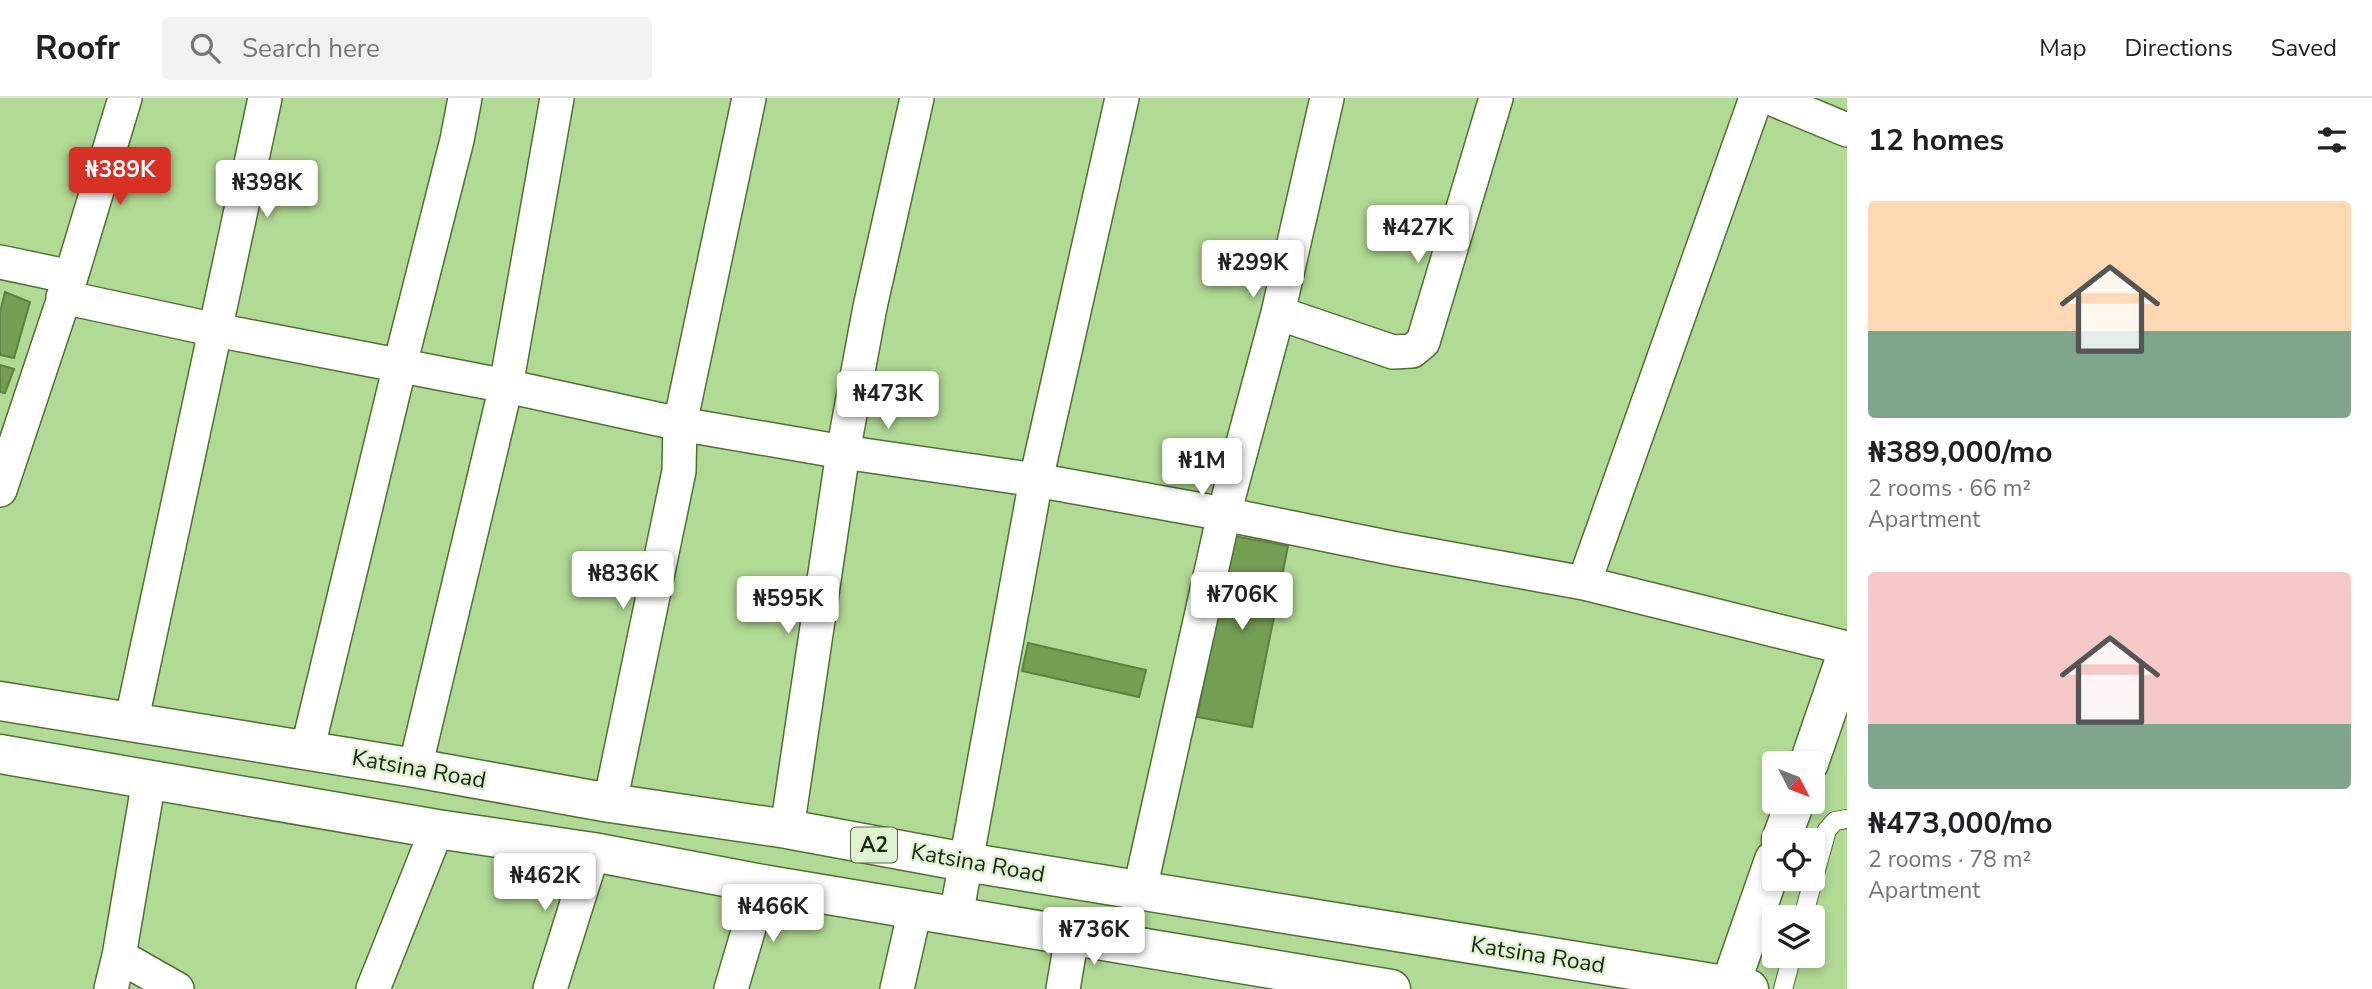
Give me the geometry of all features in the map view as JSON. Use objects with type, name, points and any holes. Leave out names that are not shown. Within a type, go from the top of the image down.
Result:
[{"type":"main road","points":[[1812,751],[1847,653]]},
{"type":"main road","name":"Katsina Road","points":[[0,701],[415,768],[610,803],[787,829],[965,862],[1740,987]]},
{"type":"main road","points":[[0,754],[437,829],[593,852],[762,884],[1391,989]]},
{"type":"main road","points":[[1740,987],[1766,891]]},
{"type":"street","points":[[0,490],[67,287],[125,98]]},
{"type":"street","points":[[131,723],[265,98]]},
{"type":"street","points":[[307,751],[457,140],[465,98]]},
{"type":"street","points":[[415,768],[506,386],[557,98]]},
{"type":"street","points":[[610,803],[679,471],[680,424],[749,98]]},
{"type":"street","points":[[787,829],[843,452],[870,307],[917,98]]},
{"type":"street","points":[[956,916],[1036,480],[1122,98]]},
{"type":"street","points":[[1140,890],[1224,514],[1278,313],[1327,98]]},
{"type":"street","points":[[1278,313],[1393,352],[1412,351],[1423,342],[1496,98]]},
{"type":"street","points":[[1584,583],[1756,98]]},
{"type":"street","points":[[1770,98],[1847,130]]},
{"type":"street","points":[[0,262],[67,287],[216,330],[506,386],[680,424],[843,452],[1036,480],[1584,583],[1847,648]]},
{"type":"street","points":[[111,989],[149,780]]},
{"type":"street","points":[[373,989],[437,829]]},
{"type":"street","points":[[550,989],[593,852]]},
{"type":"street","points":[[731,989],[762,884]]},
{"type":"street","points":[[897,989],[915,910]]},
{"type":"street","points":[[1063,989],[1072,936]]},
{"type":"street","points":[[119,956],[177,989]]},
{"type":"lane","points":[[1806,905],[1827,831],[1835,821],[1847,819]]},
{"type":"lane","points":[[1783,989],[1789,968]]},
{"type":"building","points":[[5,292],[30,302],[14,358],[0,355],[0,312]]},
{"type":"building","points":[[0,365],[14,369],[5,393],[0,392]]},
{"type":"building","points":[[1233,536],[1288,546],[1252,727],[1197,717]]},
{"type":"building","points":[[1028,643],[1146,670],[1139,697],[1022,671]]}]
